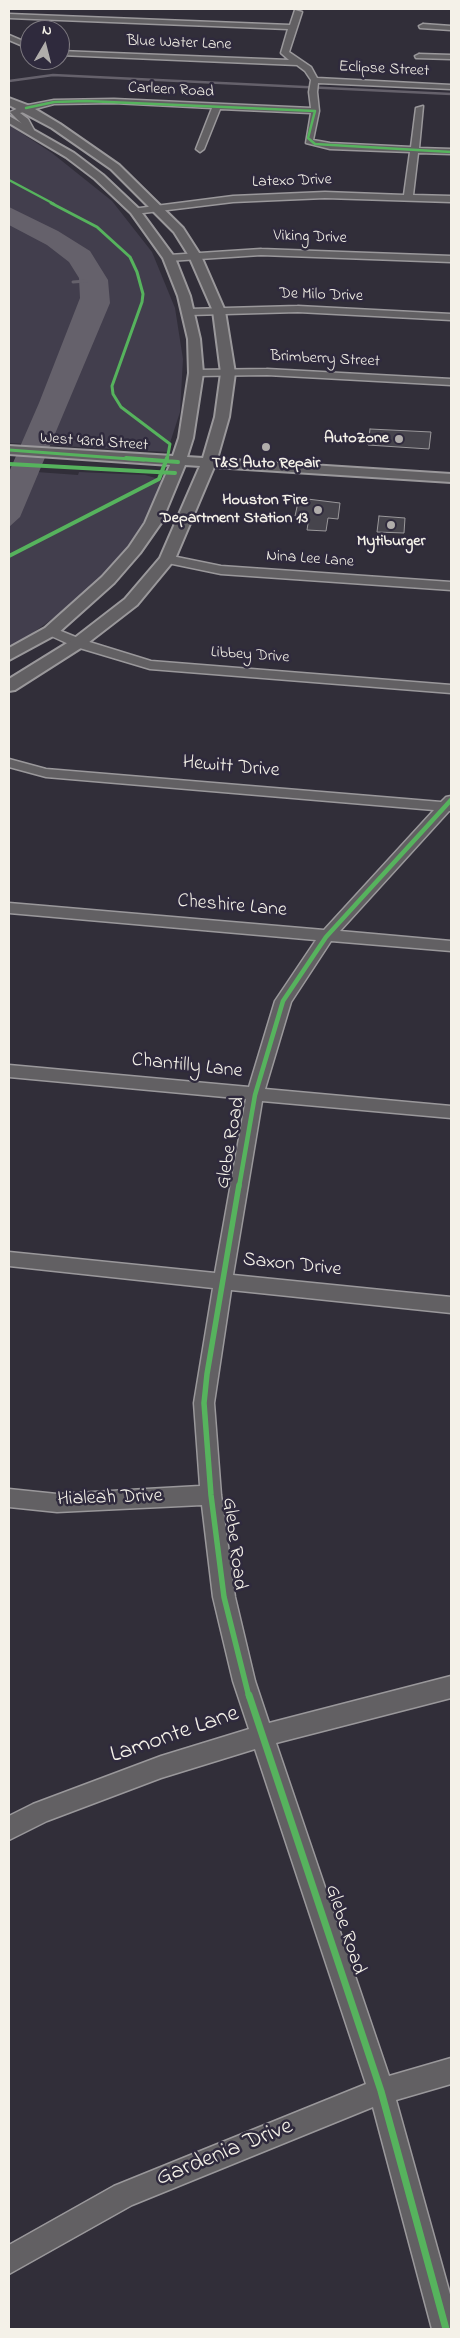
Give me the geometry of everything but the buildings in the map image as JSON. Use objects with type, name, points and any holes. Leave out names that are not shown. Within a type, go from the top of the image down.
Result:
[{"type":"main road","points":[[9,101],[26,108],[115,167],[179,230],[195,256],[219,311],[228,373],[222,417],[207,469],[167,559],[130,602],[78,643],[9,686]]},
{"type":"main road","points":[[9,119],[70,155],[99,177],[136,211],[168,258],[179,280],[189,312],[194,339],[196,373],[186,438],[177,467],[154,523],[136,550],[108,580],[51,631],[9,655]]},
{"type":"main road","name":"West 43rd Street","points":[[9,450],[79,454],[177,467],[424,482],[451,488]]},
{"type":"main road","name":"West 43rd Street","points":[[9,464],[73,468],[177,467]]},
{"type":"main road","name":"West 43rd Street","points":[[424,482],[451,478]]},
{"type":"street","points":[[298,12],[294,28],[285,48],[285,53],[308,69],[314,85],[315,111],[308,138],[315,144],[330,146],[451,152]]},
{"type":"street","points":[[9,16],[294,28]]},
{"type":"street","points":[[423,26],[451,28]]},
{"type":"street","name":"Blue Water Lane","points":[[70,53],[297,63]]},
{"type":"street","points":[[419,56],[451,57]]},
{"type":"street","name":"Eclipse Street","points":[[314,85],[451,87]]},
{"type":"street","name":"Carleen Road","points":[[26,108],[54,102],[86,101],[315,111]]},
{"type":"street","points":[[200,149],[217,106]]},
{"type":"street","points":[[26,108],[14,112],[25,121],[30,130]]},
{"type":"street","points":[[408,197],[420,108]]},
{"type":"street","name":"Latexo Drive","points":[[136,211],[233,199],[325,195],[451,199]]},
{"type":"street","name":"Viking Drive","points":[[168,258],[295,252],[451,259]]},
{"type":"street","name":"De Milo Drive","points":[[189,312],[298,309],[451,317]]},
{"type":"street","name":"Brimberry Street","points":[[196,373],[267,372],[451,382]]},
{"type":"street","name":"Nina Lee Lane","points":[[167,559],[221,570],[451,586]]},
{"type":"street","name":"Libbey Drive","points":[[51,631],[78,643],[150,665],[451,689]]},
{"type":"street","name":"Hewitt Drive","points":[[9,763],[46,773],[449,804]]},
{"type":"street","name":"Glebe Road","points":[[446,2329],[381,2091],[264,1735],[244,1681],[224,1597],[211,1494],[204,1403],[207,1374],[255,1095],[283,1001],[326,937],[449,804]]},
{"type":"street","name":"Cheshire Lane","points":[[9,908],[326,937],[451,946]]},
{"type":"street","name":"Chantilly Lane","points":[[9,1071],[451,1112]]},
{"type":"street","name":"Saxon Drive","points":[[9,1259],[451,1305]]},
{"type":"street","name":"Hialeah Drive","points":[[9,1498],[58,1503],[211,1494]]},
{"type":"street","name":"Lamonte Lane","points":[[9,1828],[42,1812],[161,1767],[264,1735],[451,1687]]},
{"type":"street","name":"Gardenia Drive","points":[[9,2260],[123,2195],[381,2091],[451,2071]]},
{"type":"shaded area","points":[[9,125],[52,153],[112,201],[152,252],[175,308],[183,359],[180,412],[167,452],[9,443]]},
{"type":"shaded area","points":[[9,207],[58,231],[90,251],[108,280],[110,303],[20,517],[9,527],[9,472],[39,403],[80,298],[79,278],[69,262],[47,245],[9,225]]},
{"type":"shaded area","points":[[9,470],[78,475],[79,472],[145,475],[159,479],[163,483],[155,505],[143,526],[111,568],[66,609],[9,650]]},
{"type":"waterway","points":[[9,81],[53,75],[451,94]]},
{"type":"waterway","points":[[73,282],[86,281]]},
{"type":"cycle path","points":[[26,108],[54,102],[86,101],[315,111],[308,138],[315,144],[451,152]]},
{"type":"cycle path","points":[[9,180],[97,227],[130,257],[137,272],[143,294],[142,302],[112,386],[113,394],[121,407],[170,444],[170,451],[159,479],[9,556]]},
{"type":"cycle path","points":[[9,450],[178,462]]},
{"type":"cycle path","points":[[9,464],[175,473]]},
{"type":"cycle path","points":[[446,2329],[381,2091],[244,1681],[224,1597],[211,1495],[204,1403],[207,1374],[255,1095],[283,1001],[326,937],[451,800]]},
{"type":"place","name":"AutoZone","points":[[399,439]]},
{"type":"place","name":"T&S Auto Repair","points":[[266,447]]},
{"type":"place","name":"Houston Fire Department Station 13","points":[[318,510]]},
{"type":"place","name":"Mytiburger","points":[[391,525]]}]
